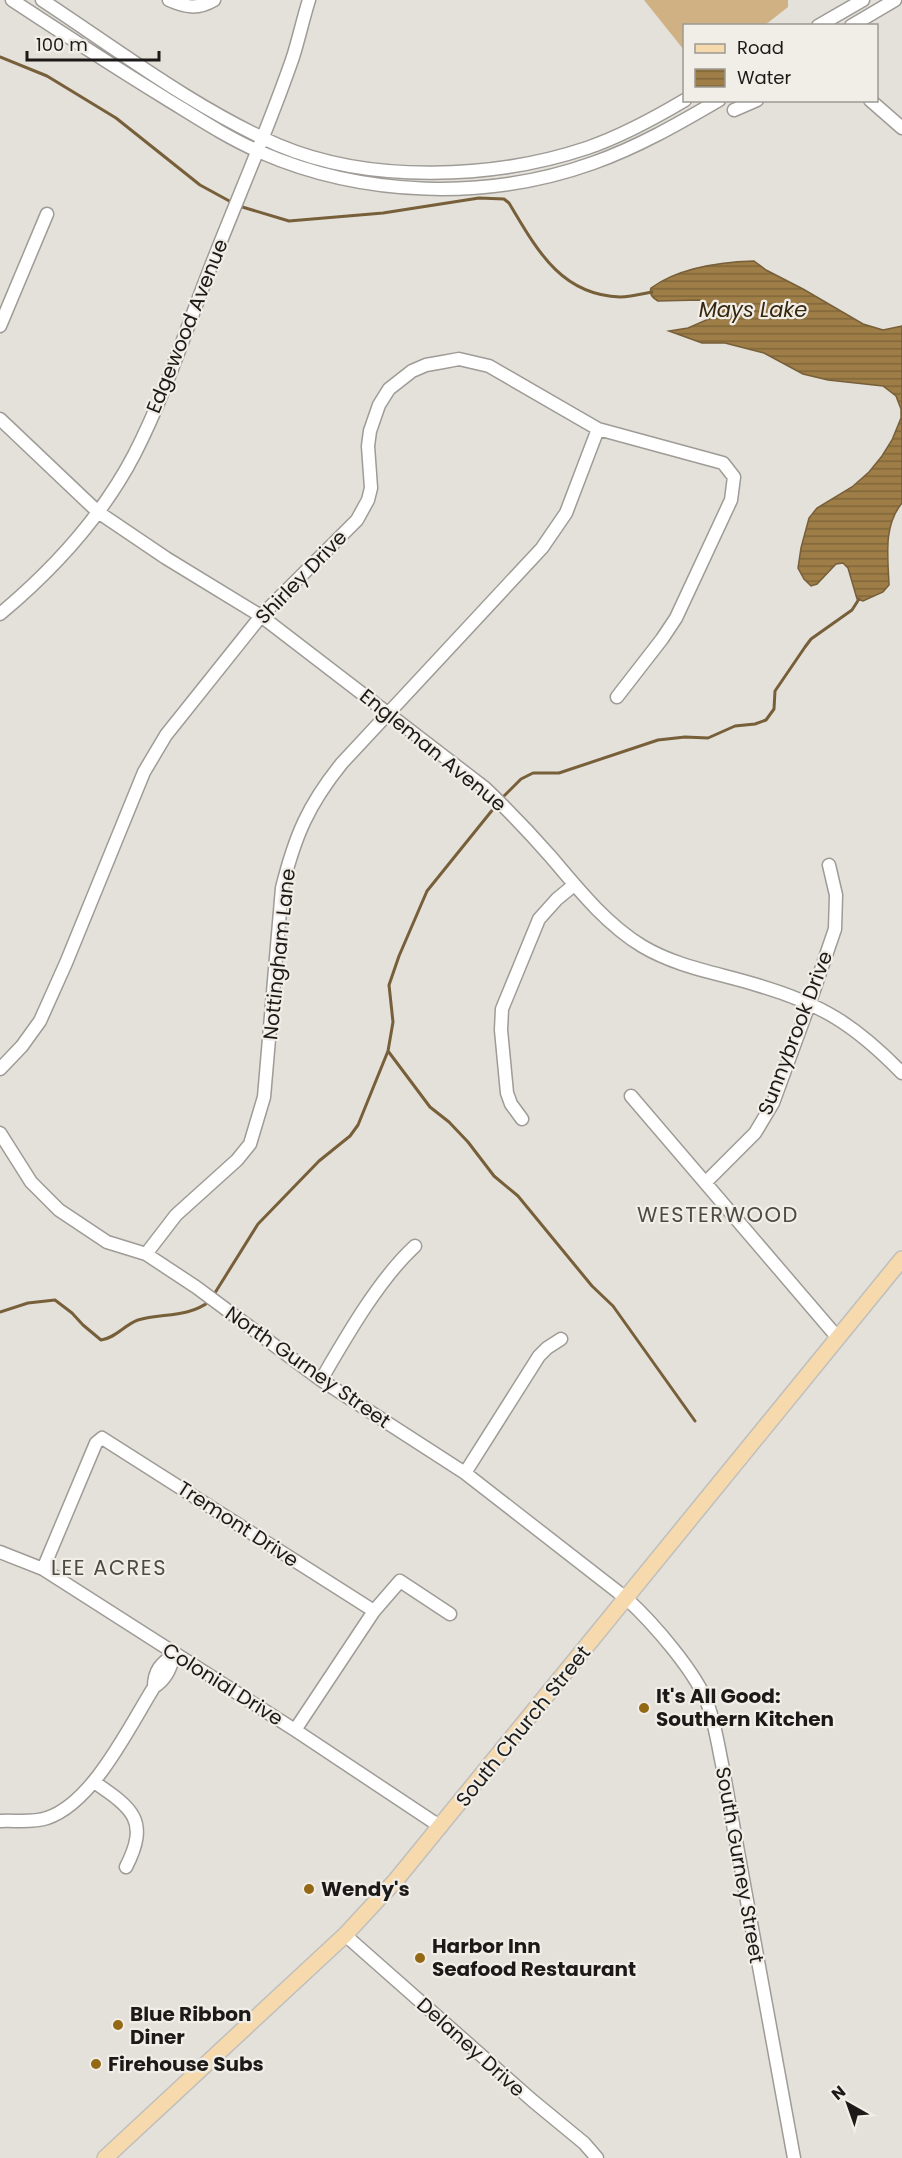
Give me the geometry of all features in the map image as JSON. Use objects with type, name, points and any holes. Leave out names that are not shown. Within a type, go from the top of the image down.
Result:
[{"type":"main road","name":"South Church Street","points":[[105,2158],[345,1935],[396,1880],[902,1259]]},
{"type":"street","points":[[12,0],[102,60],[202,121],[257,151],[320,173],[366,182],[426,189],[498,185],[561,173],[592,164],[651,139],[716,102]]},
{"type":"street","points":[[42,0],[202,106],[262,137],[310,155],[367,168],[438,172],[476,170],[551,158],[586,148],[636,128],[683,101]]},
{"type":"street","points":[[169,0],[187,8],[203,6],[214,0]]},
{"type":"street","name":"Edgewood Avenue","points":[[0,614],[65,554],[120,479],[145,431],[257,151],[293,56],[309,0]]},
{"type":"street","points":[[821,24],[863,0]]},
{"type":"street","points":[[854,24],[895,0]]},
{"type":"street","points":[[734,110],[752,102]]},
{"type":"street","points":[[872,102],[902,128]]},
{"type":"street","points":[[0,326],[47,214]]},
{"type":"street","name":"Shirley Drive","points":[[0,1069],[22,1046],[40,1021],[144,772],[166,735],[261,616],[357,520],[368,500],[371,488],[368,446],[373,419],[389,389],[412,371],[426,365],[459,359],[489,366],[598,429],[723,463],[734,477],[731,501],[676,618],[616,697]]},
{"type":"street","name":"Engleman Avenue","points":[[0,419],[98,512],[166,558],[261,616],[485,788],[574,885],[618,928],[641,945],[665,958],[689,967],[757,984],[810,1002],[842,1020],[878,1048],[902,1073]]},
{"type":"street","name":"Nottingham Lane","points":[[146,1254],[176,1215],[237,1160],[250,1144],[264,1097],[282,888],[290,855],[302,823],[317,795],[342,763],[388,712],[542,548],[566,513],[598,429]]},
{"type":"street","name":"Sunnybrook Drive","points":[[706,1182],[755,1133],[773,1103],[835,929],[836,895],[829,865]]},
{"type":"street","points":[[522,1119],[511,1104],[507,1093],[501,1030],[502,1009],[539,919],[557,899],[574,885]]},
{"type":"street","points":[[631,1096],[838,1338]]},
{"type":"street","name":"North Gurney Street","points":[[0,1132],[31,1182],[59,1210],[107,1242],[146,1254],[196,1287],[321,1380],[465,1473],[627,1599]]},
{"type":"street","points":[[321,1380],[343,1342],[398,1262],[415,1246]]},
{"type":"street","points":[[465,1473],[539,1356],[561,1339]]},
{"type":"street","name":"Tremont Drive","points":[[42,1569],[96,1443],[102,1438],[374,1611]]},
{"type":"street","name":"Colonial Drive","points":[[0,1552],[42,1569],[296,1730],[441,1827]]},
{"type":"street","points":[[296,1730],[374,1611],[400,1581],[450,1614]]},
{"type":"street","name":"South Gurney Street","points":[[627,1599],[643,1614],[697,1681],[710,1707],[794,2158]]},
{"type":"street","points":[[0,1821],[44,1819],[63,1811],[78,1801],[94,1782],[154,1687],[166,1676],[175,1654]]},
{"type":"street","points":[[94,1782],[128,1807],[135,1819],[137,1827],[135,1849],[126,1867]]},
{"type":"street","name":"Delaney Drive","points":[[345,1935],[584,2143],[597,2158]]},
{"type":"shaded area","points":[[644,0],[788,0],[788,7],[766,24],[683,24],[683,49]]},
{"type":"water","name":"Mays Lake","points":[[754,261],[863,324],[883,330],[902,326],[902,503],[889,532],[889,585],[883,592],[863,601],[857,599],[848,568],[843,563],[836,564],[817,584],[811,586],[798,568],[801,548],[809,518],[817,508],[852,487],[869,472],[892,440],[901,418],[901,409],[896,396],[883,386],[828,380],[803,374],[764,353],[725,343],[702,343],[669,331],[688,328],[711,318],[707,304],[700,300],[658,301],[651,294],[651,288],[687,270],[714,264]]},
{"type":"waterway","points":[[0,57],[47,76],[116,118],[200,185],[233,203]]},
{"type":"waterway","points":[[239,206],[289,221],[383,213],[479,198],[504,199],[552,266],[581,288],[620,297],[652,292]]},
{"type":"waterway","points":[[502,798],[521,779],[533,773],[559,773],[658,740],[685,737],[708,738],[735,726],[755,724],[766,720],[774,709],[775,691],[811,639],[852,610],[859,599]]},
{"type":"waterway","points":[[213,1296],[258,1224],[319,1161],[350,1136],[358,1125],[388,1051],[393,1022],[389,985],[427,891],[498,803]]},
{"type":"waterway","points":[[388,1051],[430,1107],[449,1122],[468,1142],[494,1176],[518,1196],[592,1286],[613,1306],[695,1421]]},
{"type":"waterway","points":[[0,1312],[28,1303],[55,1300],[101,1340],[111,1337],[138,1320],[184,1313],[210,1301]]},
{"type":"place","name":"It's All Good: Southern Kitchen","points":[[644,1708]]},
{"type":"place","name":"Wendy's","points":[[309,1889]]},
{"type":"place","name":"Harbor Inn Seafood Restaurant","points":[[420,1958]]},
{"type":"place","name":"Blue Ribbon Diner","points":[[118,2025]]},
{"type":"place","name":"Firehouse Subs","points":[[96,2064]]},
{"type":"district","name":"WESTERWOOD","points":[[718,1214]]},
{"type":"district","name":"LEE ACRES","points":[[109,1567]]}]
